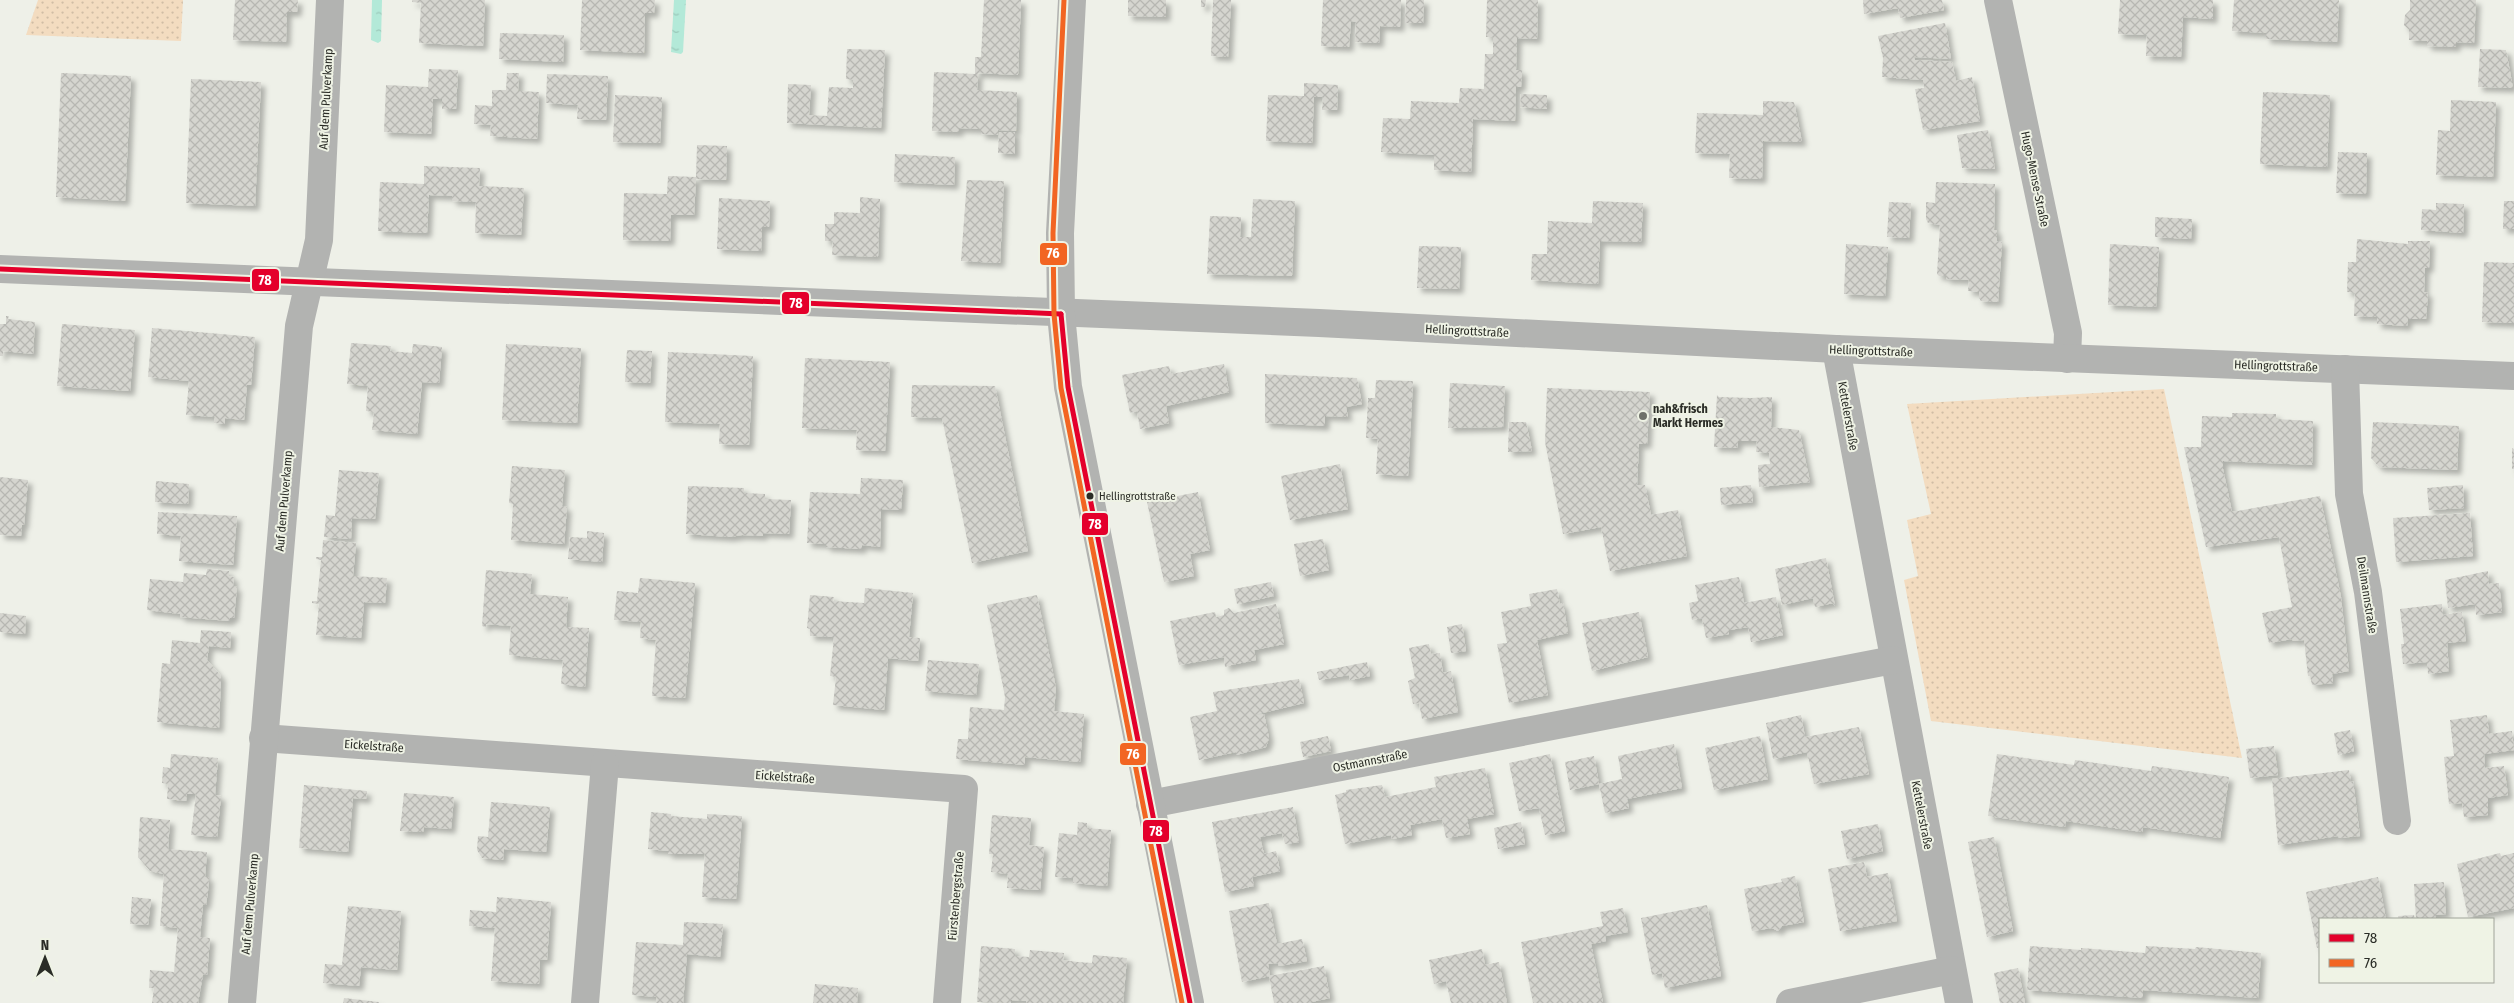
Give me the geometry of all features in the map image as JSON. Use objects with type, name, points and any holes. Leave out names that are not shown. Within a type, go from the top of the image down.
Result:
[{"type":"street","name":"Auf dem Pulverkamp","points":[[242,1003],[299,326],[319,240],[330,0]]},
{"type":"street","points":[[1072,0],[1060,233],[1061,314],[1068,387],[1190,1003]]},
{"type":"street","name":"Hugo-Mense-Straße","points":[[1998,0],[2068,333],[2067,358]]},
{"type":"street","name":"Hellingrottstraße","points":[[0,269],[1061,314],[1319,323],[1836,349],[2514,376]]},
{"type":"street","name":"Kettelerstraße","points":[[1836,349],[1892,660],[1959,1003]]},
{"type":"street","name":"Deilmannstraße","points":[[2346,369],[2349,494],[2368,592],[2397,821]]},
{"type":"street","name":"Ostmannstraße","points":[[1150,804],[1892,660]]},
{"type":"street","name":"Eickelstraße","points":[[264,738],[964,789]]},
{"type":"street","points":[[585,1003],[605,764]]},
{"type":"street","name":"Fürstenbergstraße","points":[[947,1003],[964,789]]},
{"type":"street","points":[[1790,1003],[1952,970]]},
{"type":"shaded area","points":[[38,0],[183,0],[181,41],[26,35]]},
{"type":"shaded area","points":[[2164,389],[2242,758],[1931,721],[1904,580],[1918,576],[1907,520],[1931,514],[1907,404]]},
{"type":"water","points":[[372,0],[382,0],[381,41],[378,43],[371,40]]},
{"type":"water","points":[[674,0],[686,0],[683,52],[681,54],[671,52]]},
{"type":"building","points":[[235,0],[298,0],[297,12],[287,12],[286,42],[233,40]]},
{"type":"building","points":[[412,0],[485,0],[483,46],[419,43],[421,3],[412,2]]},
{"type":"building","points":[[582,0],[655,0],[654,13],[645,13],[644,53],[580,50]]},
{"type":"building","points":[[984,0],[1021,0],[1018,75],[978,73],[977,90],[1017,92],[1016,131],[998,130],[998,135],[981,134],[981,129],[959,128],[959,132],[932,131],[934,72],[975,74],[975,57],[981,57]]},
{"type":"building","points":[[1128,0],[1166,0],[1166,17],[1128,16]]},
{"type":"building","points":[[1201,0],[1206,0],[1205,7],[1201,7]]},
{"type":"building","points":[[1213,0],[1231,0],[1228,57],[1211,56]]},
{"type":"building","points":[[1323,0],[1401,0],[1400,27],[1380,26],[1379,43],[1355,42],[1356,22],[1351,21],[1349,47],[1321,46]]},
{"type":"building","points":[[1406,0],[1424,0],[1423,23],[1405,23]]},
{"type":"building","points":[[1487,0],[1538,0],[1537,39],[1517,38],[1516,70],[1522,70],[1521,87],[1516,87],[1515,121],[1473,119],[1471,172],[1434,170],[1434,155],[1381,152],[1383,118],[1410,119],[1411,101],[1459,103],[1460,88],[1484,89],[1485,54],[1493,54],[1493,37],[1486,37]]},
{"type":"building","points":[[1863,0],[1942,0],[1944,10],[1900,18],[1898,8],[1864,14]]},
{"type":"building","points":[[2120,0],[2213,0],[2213,19],[2183,17],[2181,57],[2146,56],[2147,35],[2118,34]]},
{"type":"building","points":[[2234,0],[2339,0],[2337,42],[2266,39],[2266,33],[2232,31]]},
{"type":"building","points":[[2410,0],[2476,0],[2474,43],[2456,42],[2456,47],[2427,46],[2427,41],[2409,40],[2409,30],[2404,25],[2405,15],[2410,10]]},
{"type":"building","points":[[1945,23],[1951,59],[1914,57],[1915,60],[1952,62],[1956,81],[1972,77],[1980,121],[1923,130],[1915,89],[1924,88],[1923,80],[1882,77],[1883,58],[1878,36]]},
{"type":"building","points":[[500,33],[564,35],[563,62],[499,59]]},
{"type":"building","points":[[847,49],[885,50],[881,128],[787,123],[788,84],[811,85],[809,115],[827,116],[829,87],[853,88],[853,80],[846,79]]},
{"type":"building","points":[[2480,49],[2506,50],[2513,88],[2478,87]]},
{"type":"building","points":[[429,69],[458,70],[456,109],[442,109],[442,99],[433,99],[431,134],[384,132],[386,85],[428,87]]},
{"type":"building","points":[[61,73],[131,76],[125,201],[56,197]]},
{"type":"building","points":[[507,73],[519,73],[518,91],[539,92],[537,139],[490,136],[491,125],[474,124],[475,105],[492,106],[492,90],[506,90]]},
{"type":"building","points":[[547,74],[608,76],[606,120],[577,119],[578,105],[546,103]]},
{"type":"building","points":[[191,79],[261,82],[255,206],[186,203]]},
{"type":"building","points":[[1304,83],[1338,85],[1337,110],[1322,110],[1323,97],[1314,97],[1312,143],[1266,141],[1268,95],[1304,96]]},
{"type":"building","points":[[2263,92],[2330,95],[2327,167],[2260,164]]},
{"type":"building","points":[[1521,94],[1547,95],[1547,109],[1520,107]]},
{"type":"building","points":[[615,95],[662,97],[660,143],[613,142]]},
{"type":"building","points":[[2451,100],[2496,102],[2493,177],[2436,175],[2438,130],[2450,131]]},
{"type":"building","points":[[1763,101],[1794,102],[1802,142],[1763,141],[1762,179],[1729,178],[1730,154],[1695,153],[1697,113],[1763,115]]},
{"type":"building","points":[[1988,130],[1995,169],[1962,168],[1957,135]]},
{"type":"building","points":[[999,132],[1015,132],[1015,154],[998,153]]},
{"type":"building","points":[[697,145],[727,146],[726,180],[696,179],[694,215],[671,215],[670,241],[623,240],[624,193],[667,194],[668,176],[696,177]]},
{"type":"building","points":[[2338,152],[2367,153],[2366,194],[2336,193]]},
{"type":"building","points":[[895,154],[955,157],[954,185],[894,182]]},
{"type":"building","points":[[424,166],[480,168],[479,186],[524,188],[521,235],[475,233],[476,202],[452,201],[452,196],[429,195],[427,233],[378,231],[380,182],[424,184]]},
{"type":"building","points":[[967,180],[1004,181],[1000,263],[961,261]]},
{"type":"building","points":[[1936,182],[1995,184],[1994,230],[1997,230],[1997,241],[2002,242],[1998,302],[1981,301],[1979,292],[1968,291],[1969,280],[1946,279],[1946,276],[1939,276],[1937,274],[1940,225],[1928,223],[1926,219],[1926,202],[1935,203]]},
{"type":"building","points":[[860,197],[880,199],[878,257],[832,255],[833,241],[825,241],[825,224],[834,224],[834,212],[860,213]]},
{"type":"building","points":[[719,198],[770,201],[769,227],[762,227],[761,251],[717,249]]},
{"type":"building","points":[[1253,199],[1295,201],[1292,276],[1207,274],[1210,216],[1241,217],[1240,237],[1251,237]]},
{"type":"building","points":[[1593,201],[1643,203],[1641,242],[1600,241],[1598,284],[1531,280],[1532,254],[1547,254],[1548,221],[1592,223]]},
{"type":"building","points":[[2504,201],[2514,201],[2514,229],[2503,229]]},
{"type":"building","points":[[1889,202],[1911,203],[1909,238],[1887,237]]},
{"type":"building","points":[[2436,203],[2464,204],[2463,233],[2421,230],[2422,209],[2436,210]]},
{"type":"building","points":[[2155,217],[2192,219],[2191,239],[2155,237]]},
{"type":"building","points":[[2357,239],[2408,244],[2408,241],[2430,241],[2429,268],[2425,268],[2424,292],[2428,293],[2426,319],[2408,319],[2407,326],[2377,324],[2377,317],[2354,316],[2355,293],[2347,292],[2348,262],[2356,262]]},
{"type":"building","points":[[1846,244],[1888,247],[1885,296],[1844,294]]},
{"type":"building","points":[[2110,244],[2159,247],[2156,307],[2108,305]]},
{"type":"building","points":[[1419,246],[1461,247],[1459,289],[1417,288]]},
{"type":"building","points":[[2484,262],[2514,263],[2514,323],[2482,322]]},
{"type":"building","points":[[6,316],[9,316],[8,319],[35,322],[33,354],[3,351],[3,356],[0,356],[0,324],[6,324]]},
{"type":"building","points":[[62,324],[135,330],[130,391],[57,386]]},
{"type":"building","points":[[152,328],[255,337],[251,385],[247,385],[244,420],[225,418],[225,424],[214,423],[215,417],[186,415],[189,381],[148,377]]},
{"type":"building","points":[[351,343],[391,346],[390,351],[412,353],[413,344],[442,347],[439,383],[422,382],[417,434],[372,430],[374,412],[366,411],[368,386],[347,384]]},
{"type":"building","points":[[506,344],[581,348],[577,423],[502,420]]},
{"type":"building","points":[[627,350],[652,351],[650,383],[625,382]]},
{"type":"building","points":[[668,352],[753,356],[749,445],[719,444],[720,424],[665,422]]},
{"type":"building","points":[[805,358],[890,362],[885,451],[856,450],[857,430],[802,428]]},
{"type":"building","points":[[1224,364],[1229,392],[1166,406],[1169,423],[1140,429],[1137,411],[1130,413],[1122,375],[1169,366],[1171,374]]},
{"type":"building","points":[[1265,374],[1357,378],[1362,404],[1346,407],[1348,417],[1325,416],[1325,426],[1265,423]]},
{"type":"building","points":[[1376,380],[1413,381],[1408,476],[1376,474],[1378,439],[1366,438],[1368,398],[1375,398]]},
{"type":"building","points":[[1450,383],[1505,386],[1503,427],[1448,428]]},
{"type":"building","points":[[912,385],[995,386],[1028,551],[972,563],[942,418],[911,417]]},
{"type":"building","points":[[1547,388],[1650,392],[1647,444],[1639,444],[1637,485],[1645,485],[1651,515],[1678,510],[1687,556],[1610,571],[1601,527],[1563,534],[1545,442]]},
{"type":"building","points":[[1717,395],[1719,397],[1772,397],[1771,427],[1799,430],[1810,482],[1759,487],[1758,465],[1770,464],[1769,453],[1756,452],[1757,441],[1738,441],[1737,448],[1714,447]]},
{"type":"building","points":[[2232,413],[2276,414],[2276,419],[2313,421],[2312,465],[2223,461],[2223,469],[2232,512],[2320,496],[2341,597],[2349,671],[2332,674],[2333,683],[2312,685],[2310,676],[2308,676],[2304,640],[2293,641],[2292,639],[2269,643],[2262,613],[2292,607],[2279,537],[2206,547],[2184,447],[2201,447],[2202,416],[2232,417]]},
{"type":"building","points":[[1509,422],[1526,422],[1532,451],[1508,452]]},
{"type":"building","points":[[2373,422],[2459,426],[2457,470],[2379,467],[2371,458]]},
{"type":"building","points":[[2512,448],[2514,449],[2514,469],[2512,469]]},
{"type":"building","points":[[1340,464],[1348,509],[1290,520],[1281,476]]},
{"type":"building","points":[[512,466],[565,470],[562,506],[567,507],[564,544],[511,540],[513,504],[509,503]]},
{"type":"building","points":[[339,470],[379,473],[375,519],[352,518],[351,539],[324,537],[326,515],[335,516]]},
{"type":"building","points":[[0,477],[28,480],[24,525],[22,525],[21,536],[0,535]]},
{"type":"building","points":[[861,478],[903,480],[901,510],[881,509],[880,547],[862,545],[862,549],[826,547],[826,544],[807,543],[810,492],[860,494]]},
{"type":"building","points":[[156,481],[189,484],[188,504],[155,502]]},
{"type":"building","points":[[1751,485],[1753,502],[1721,505],[1720,488]]},
{"type":"building","points":[[2463,485],[2464,508],[2429,510],[2427,488]]},
{"type":"building","points":[[688,486],[744,488],[744,493],[765,494],[765,499],[791,500],[789,534],[763,533],[763,536],[742,535],[730,537],[686,534]]},
{"type":"building","points":[[1198,492],[1210,550],[1190,554],[1194,576],[1164,582],[1147,502]]},
{"type":"building","points":[[158,512],[237,516],[233,565],[179,561],[181,536],[157,534]]},
{"type":"building","points":[[2470,513],[2473,556],[2396,562],[2393,518]]},
{"type":"building","points":[[587,531],[604,533],[602,562],[568,559],[570,537],[587,538]]},
{"type":"building","points":[[1323,539],[1329,570],[1300,576],[1294,544]]},
{"type":"building","points":[[323,540],[356,543],[353,576],[387,578],[385,603],[364,602],[361,638],[316,635],[319,604],[312,603],[312,601],[317,601],[321,560],[316,559],[316,557],[322,557]]},
{"type":"building","points":[[1826,558],[1835,606],[1833,603],[1815,607],[1813,598],[1782,605],[1775,569]]},
{"type":"building","points":[[207,569],[229,571],[229,576],[234,577],[233,586],[237,587],[234,618],[230,618],[230,621],[180,617],[180,614],[147,610],[150,579],[183,582],[184,573],[206,575]]},
{"type":"building","points":[[486,570],[532,574],[530,594],[568,597],[566,627],[589,628],[585,687],[561,684],[563,660],[509,655],[511,626],[486,624],[486,627],[482,626]]},
{"type":"building","points":[[2488,571],[2489,584],[2499,583],[2502,612],[2476,615],[2475,604],[2448,608],[2445,580]]},
{"type":"building","points":[[1739,577],[1744,603],[1776,597],[1783,635],[1751,642],[1748,627],[1729,630],[1729,634],[1706,638],[1702,618],[1692,620],[1689,603],[1698,601],[1695,585]]},
{"type":"building","points":[[640,578],[695,583],[685,698],[652,696],[656,640],[640,638],[641,622],[614,620],[617,591],[638,593]]},
{"type":"building","points":[[1271,582],[1274,596],[1237,604],[1234,589]]},
{"type":"building","points":[[865,588],[913,593],[909,637],[920,638],[918,661],[888,658],[884,710],[833,705],[836,677],[830,676],[834,637],[810,636],[810,629],[807,628],[810,595],[834,597],[833,601],[864,603]]},
{"type":"building","points":[[1557,589],[1560,604],[1563,603],[1568,633],[1537,640],[1548,695],[1509,703],[1497,644],[1507,643],[1501,612],[1531,606],[1529,594]]},
{"type":"building","points":[[1037,595],[1056,688],[1054,711],[1084,714],[1080,762],[1025,757],[1025,765],[956,759],[958,739],[968,739],[970,707],[1004,710],[1005,697],[987,605]]},
{"type":"building","points":[[1276,604],[1284,644],[1254,650],[1256,660],[1225,667],[1224,657],[1179,665],[1170,621],[1215,612],[1216,617],[1224,615],[1224,610],[1229,608],[1234,613]]},
{"type":"building","points":[[2442,604],[2443,615],[2462,612],[2466,641],[2447,643],[2449,671],[2428,674],[2427,662],[2403,664],[2401,644],[2404,644],[2400,609]]},
{"type":"building","points":[[1639,612],[1648,657],[1592,671],[1582,623]]},
{"type":"building","points":[[0,613],[26,616],[25,634],[0,632]]},
{"type":"building","points":[[1462,624],[1466,651],[1451,653],[1447,627]]},
{"type":"building","points":[[201,630],[231,632],[230,648],[209,646],[207,660],[221,676],[219,728],[157,722],[162,663],[170,664],[172,640],[200,643]]},
{"type":"building","points":[[1429,644],[1431,654],[1440,653],[1443,673],[1451,671],[1458,712],[1422,719],[1419,703],[1413,704],[1408,681],[1415,678],[1409,648]]},
{"type":"building","points":[[928,660],[979,664],[976,695],[925,691]]},
{"type":"building","points":[[1367,662],[1370,676],[1350,680],[1349,675],[1319,680],[1317,672]]},
{"type":"building","points":[[1299,679],[1304,703],[1254,715],[1264,714],[1269,738],[1266,747],[1236,755],[1236,752],[1199,760],[1190,717],[1217,711],[1213,692]]},
{"type":"building","points":[[1801,715],[1805,737],[1859,727],[1869,774],[1814,784],[1807,752],[1773,759],[1766,723]]},
{"type":"building","points":[[2487,715],[2489,734],[2512,731],[2514,750],[2484,754],[2485,768],[2504,766],[2508,795],[2488,798],[2488,815],[2464,817],[2462,803],[2449,804],[2444,757],[2454,756],[2450,720]]},
{"type":"building","points":[[2350,730],[2354,751],[2338,755],[2334,733]]},
{"type":"building","points":[[1328,736],[1331,751],[1303,757],[1300,742]]},
{"type":"building","points":[[1760,736],[1768,779],[1714,790],[1705,748]]},
{"type":"building","points":[[1674,744],[1682,788],[1627,799],[1629,808],[1605,813],[1599,784],[1622,779],[1618,756]]},
{"type":"building","points":[[2274,746],[2278,775],[2250,778],[2246,749]]},
{"type":"building","points":[[171,754],[218,758],[215,795],[221,796],[217,837],[191,835],[196,794],[187,794],[186,801],[167,799],[168,784],[162,783],[163,767],[170,768]]},
{"type":"building","points":[[1550,754],[1565,831],[1545,835],[1539,808],[1519,811],[1509,763]]},
{"type":"building","points":[[1997,754],[2074,765],[2075,760],[2151,771],[2152,766],[2229,777],[2220,838],[2143,827],[2142,832],[2066,821],[2065,827],[1988,816]]},
{"type":"building","points":[[1594,756],[1599,784],[1570,790],[1565,762]]},
{"type":"building","points":[[1485,768],[1494,814],[1467,819],[1470,834],[1446,838],[1442,819],[1410,825],[1412,835],[1392,839],[1391,835],[1345,844],[1335,795],[1346,792],[1346,790],[1382,785],[1385,797],[1436,787],[1434,777]]},
{"type":"building","points":[[2349,770],[2351,782],[2353,781],[2360,836],[2339,838],[2338,836],[2278,845],[2272,779]]},
{"type":"building","points":[[304,785],[367,791],[366,799],[353,798],[348,852],[299,848]]},
{"type":"building","points":[[404,793],[454,797],[451,829],[424,827],[423,832],[400,831]]},
{"type":"building","points":[[491,802],[550,807],[546,852],[504,849],[503,860],[482,858],[477,850],[478,836],[488,837]]},
{"type":"building","points":[[1293,807],[1299,842],[1285,844],[1282,833],[1260,837],[1264,854],[1276,851],[1280,871],[1252,877],[1254,886],[1225,892],[1212,822]]},
{"type":"building","points":[[651,812],[707,819],[707,814],[742,816],[736,899],[702,897],[705,854],[668,854],[668,851],[648,849]]},
{"type":"building","points":[[992,815],[1031,818],[1029,845],[1044,847],[1040,890],[1007,888],[1008,874],[991,872],[993,854],[989,854]]},
{"type":"building","points":[[140,817],[170,820],[168,849],[207,852],[205,877],[209,877],[208,891],[206,905],[203,904],[200,937],[210,938],[207,975],[203,974],[198,1003],[152,1003],[154,988],[149,988],[150,970],[174,972],[178,928],[160,926],[164,874],[150,871],[138,857]]},
{"type":"building","points":[[1078,822],[1087,823],[1087,828],[1111,830],[1107,886],[1073,883],[1073,878],[1055,877],[1059,833],[1077,835]]},
{"type":"building","points":[[1521,822],[1525,844],[1498,849],[1494,828]]},
{"type":"building","points":[[1878,824],[1883,851],[1847,859],[1841,831]]},
{"type":"building","points":[[1994,837],[2013,931],[1987,937],[1968,842]]},
{"type":"building","points":[[2500,853],[2501,856],[2514,853],[2514,908],[2468,917],[2457,864]]},
{"type":"building","points":[[1864,862],[1867,877],[1888,873],[1897,921],[1840,931],[1828,869]]},
{"type":"building","points":[[1795,876],[1804,922],[1782,926],[1778,931],[1772,928],[1752,931],[1744,889],[1782,882],[1781,879]]},
{"type":"building","points":[[2378,877],[2386,918],[2319,918],[2319,947],[2317,948],[2306,892]]},
{"type":"building","points":[[2444,882],[2446,914],[2436,915],[2436,918],[2416,918],[2414,884]]},
{"type":"building","points":[[132,897],[151,899],[148,925],[130,924]]},
{"type":"building","points":[[497,897],[551,902],[547,960],[540,959],[539,984],[491,981],[495,928],[469,926],[470,910],[496,912]]},
{"type":"building","points":[[1269,903],[1277,944],[1302,939],[1307,961],[1279,966],[1278,963],[1268,964],[1270,976],[1242,982],[1229,911]]},
{"type":"building","points":[[1707,905],[1721,976],[1665,988],[1662,973],[1652,975],[1641,918]]},
{"type":"building","points":[[348,906],[401,911],[397,970],[361,967],[359,986],[323,983],[325,964],[342,965]]},
{"type":"building","points":[[1623,908],[1628,932],[1605,936],[1606,941],[1591,944],[1603,1003],[1533,1003],[1521,942],[1603,926],[1600,912]]},
{"type":"building","points":[[2414,915],[2415,918],[2399,918],[2398,916]]},
{"type":"building","points":[[684,922],[723,924],[720,957],[687,954],[683,1003],[656,1003],[657,997],[632,995],[636,942],[683,945]]},
{"type":"building","points":[[981,946],[1015,949],[1015,956],[1029,957],[1030,950],[1064,953],[1063,960],[1078,962],[1092,963],[1093,955],[1127,958],[1123,1003],[1026,1003],[1026,1001],[1011,1000],[1011,1003],[977,1002]]},
{"type":"building","points":[[2030,946],[2145,953],[2146,946],[2195,949],[2196,947],[2261,953],[2258,998],[2143,990],[2143,998],[2027,990]]},
{"type":"building","points":[[1482,949],[1485,965],[1499,962],[1507,1003],[1451,1003],[1446,981],[1434,984],[1429,960]]},
{"type":"building","points":[[1324,966],[1330,998],[1307,1003],[1274,1003],[1269,976]]},
{"type":"building","points":[[2018,968],[2025,1003],[2000,1003],[1994,973]]},
{"type":"building","points":[[815,984],[858,988],[857,1003],[813,1003]]},
{"type":"building","points":[[344,998],[379,1002],[379,1003],[343,1003]]},
{"type":"transit line","name":"76","points":[[1064,0],[1053,233],[1054,314],[1061,388],[1182,1003]]},
{"type":"transit line","name":"78","points":[[0,269],[1061,314]]},
{"type":"transit line","name":"78","points":[[1061,314],[1068,387],[1190,1003]]},
{"type":"place","name":"nah&frisch Markt Hermes","points":[[1643,416]]},
{"type":"place","name":"Hellingrottstraße","points":[[1090,496]]}]
